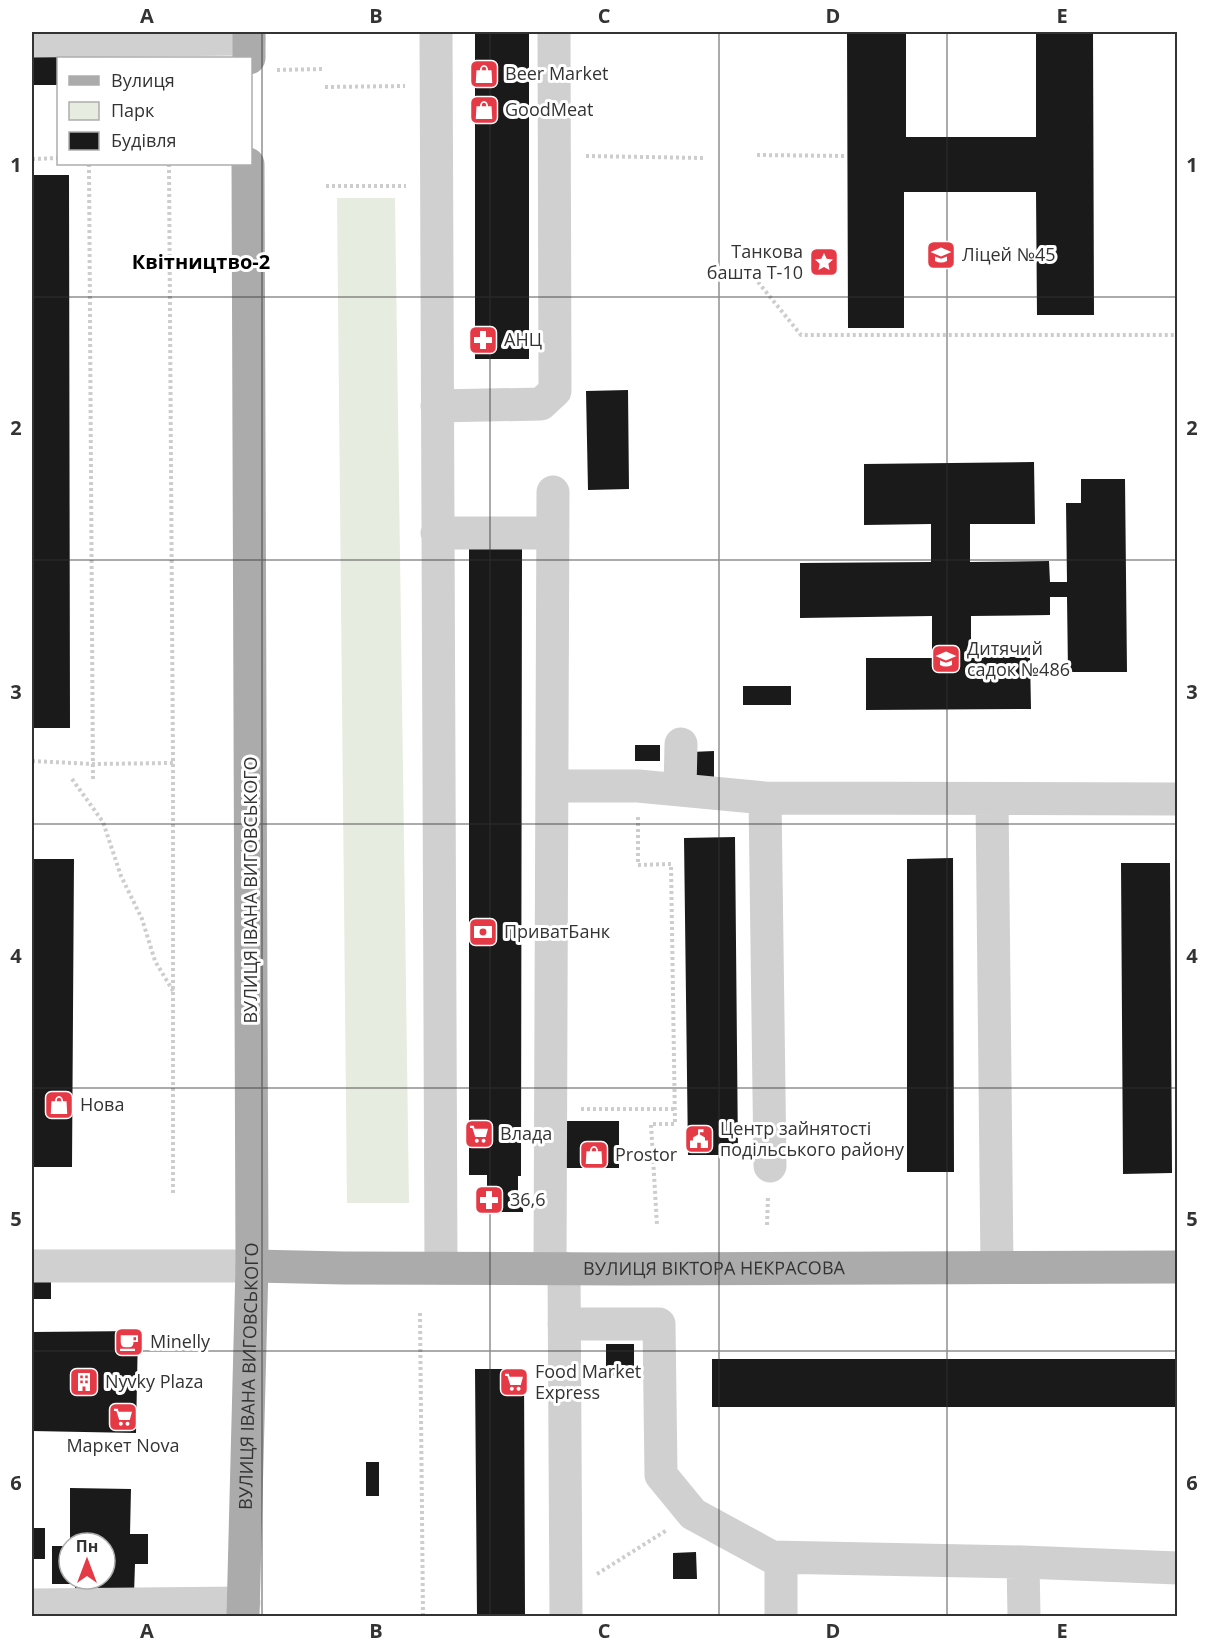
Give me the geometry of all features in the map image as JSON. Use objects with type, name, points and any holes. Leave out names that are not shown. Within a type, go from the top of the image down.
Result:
[{"type":"main road","name":"ВУЛИЦЯ ІВАНА ВИГОВСЬКОГО","points":[[243,1610],[252,1266],[248,165]]},
{"type":"main road","name":"ВУЛИЦЯ ВІКТОРА НЕКРАСОВА","points":[[252,1266],[1178,1267]]},
{"type":"street","points":[[436,32],[441,1268]]},
{"type":"street","points":[[437,406],[541,404],[555,391],[554,32]]},
{"type":"street","points":[[32,41],[255,50]]},
{"type":"street","points":[[553,492],[551,1109],[557,1268],[564,1323],[566,1605]]},
{"type":"street","points":[[437,533],[552,533]]},
{"type":"street","points":[[680,790],[681,744]]},
{"type":"street","points":[[552,786],[638,786],[765,798],[1178,799]]},
{"type":"street","points":[[765,798],[770,1166]]},
{"type":"street","points":[[992,799],[997,1267]]},
{"type":"street","points":[[32,1266],[252,1266]]},
{"type":"street","points":[[564,1323],[658,1323],[661,1475],[693,1514],[772,1557],[1178,1568]]},
{"type":"street","points":[[781,1558],[781,1617]]},
{"type":"street","points":[[1023,1562],[1024,1617]]},
{"type":"street","points":[[32,1605],[243,1610]]},
{"type":"path","points":[[255,50],[324,69]]},
{"type":"path","points":[[325,87],[436,86]]},
{"type":"path","points":[[757,155],[847,156]]},
{"type":"path","points":[[555,156],[704,158]]},
{"type":"path","points":[[32,159],[57,158]]},
{"type":"path","points":[[89,165],[93,780]]},
{"type":"path","points":[[169,165],[173,1194]]},
{"type":"path","points":[[326,186],[437,186]]},
{"type":"path","points":[[758,282],[801,335],[1178,335]]},
{"type":"path","points":[[32,761],[93,764],[173,763]]},
{"type":"path","points":[[72,779],[103,822],[121,876],[142,919],[155,962],[173,991]]},
{"type":"path","points":[[638,786],[638,866],[671,864],[675,1124],[651,1124],[657,1225]]},
{"type":"path","points":[[551,1109],[675,1109]]},
{"type":"path","points":[[420,1313],[423,1617]]},
{"type":"path","points":[[566,1605],[693,1514]]},
{"type":"green space","points":[[337,198],[395,198],[409,1203],[347,1203]]},
{"type":"building","points":[[475,32],[529,32],[529,359],[475,359]]},
{"type":"building","points":[[847,32],[906,32],[906,137],[1036,137],[1036,32],[1093,32],[1094,315],[1037,315],[1036,192],[904,192],[904,328],[848,328]]},
{"type":"building","points":[[32,54],[71,54],[71,57],[57,57],[57,85],[32,85]]},
{"type":"building","points":[[32,175],[69,175],[70,728],[32,728]]},
{"type":"building","points":[[628,390],[629,489],[588,490],[586,391]]},
{"type":"building","points":[[1034,462],[1035,524],[970,524],[970,562],[1049,561],[1050,582],[1067,582],[1066,503],[1081,503],[1081,479],[1125,479],[1127,672],[1068,672],[1067,597],[1050,597],[1050,615],[971,616],[971,657],[1030,657],[1031,709],[866,710],[866,658],[932,658],[932,616],[800,618],[800,563],[931,562],[931,524],[864,525],[864,464]]},
{"type":"building","points":[[469,548],[522,548],[521,1176],[518,1176],[518,1201],[523,1201],[523,1212],[487,1212],[487,1175],[469,1175]]},
{"type":"building","points":[[743,686],[791,686],[791,705],[743,705]]},
{"type":"building","points":[[635,745],[660,745],[660,761],[635,761]]},
{"type":"building","points":[[714,751],[714,779],[692,780],[691,752]]},
{"type":"building","points":[[735,837],[738,1155],[688,1155],[684,838]]},
{"type":"building","points":[[953,858],[954,1172],[907,1172],[907,859]]},
{"type":"building","points":[[32,859],[74,859],[72,1167],[32,1167]]},
{"type":"building","points":[[1121,863],[1170,863],[1172,1173],[1123,1174]]},
{"type":"building","points":[[564,1121],[619,1121],[619,1168],[564,1168]]},
{"type":"building","points":[[32,1281],[51,1282],[51,1299],[32,1299]]},
{"type":"building","name":"Nyvky Plaza","points":[[138,1331],[136,1433],[32,1431],[32,1332]]},
{"type":"building","points":[[606,1344],[634,1344],[634,1376],[606,1376]]},
{"type":"building","points":[[712,1359],[1178,1359],[1178,1407],[712,1407]]},
{"type":"building","points":[[475,1369],[524,1369],[525,1616],[477,1616]]},
{"type":"building","points":[[366,1462],[379,1462],[379,1496],[366,1496]]},
{"type":"building","points":[[70,1488],[131,1489],[130,1534],[148,1534],[148,1564],[135,1564],[134,1594],[75,1594],[75,1591],[117,1591],[117,1531],[70,1531]]},
{"type":"building","points":[[32,1528],[45,1528],[45,1559],[32,1559]]},
{"type":"building","points":[[52,1546],[57,1546],[57,1584],[52,1584]]},
{"type":"building","points":[[696,1552],[697,1579],[673,1579],[673,1553]]},
{"type":"place","name":"Beer Market","points":[[484,74]]},
{"type":"place","name":"GoodMeat","points":[[484,110]]},
{"type":"place","name":"Ліцей №45","points":[[941,255]]},
{"type":"place","name":"Танкова башта Т-10","points":[[824,262]]},
{"type":"place","name":"АНЦ","points":[[483,340]]},
{"type":"place","name":"Дитячий садок №486","points":[[946,659]]},
{"type":"place","name":"ПриватБанк","points":[[483,932]]},
{"type":"place","name":"Нова","points":[[59,1105]]},
{"type":"place","name":"Влада","points":[[479,1134]]},
{"type":"place","name":"Центр зайнятості подільського району","points":[[699,1139]]},
{"type":"place","name":"Prostor","points":[[594,1155]]},
{"type":"place","name":"36,6","points":[[489,1200]]},
{"type":"place","name":"Minelly","points":[[129,1342]]},
{"type":"place","name":"Nyvky Plaza","points":[[84,1382]]},
{"type":"place","name":"Food Market Express","points":[[514,1382]]},
{"type":"place","name":"Маркет Nova","points":[[123,1417]]},
{"type":"district","name":"Квітництво-2","points":[[201,262]]}]
